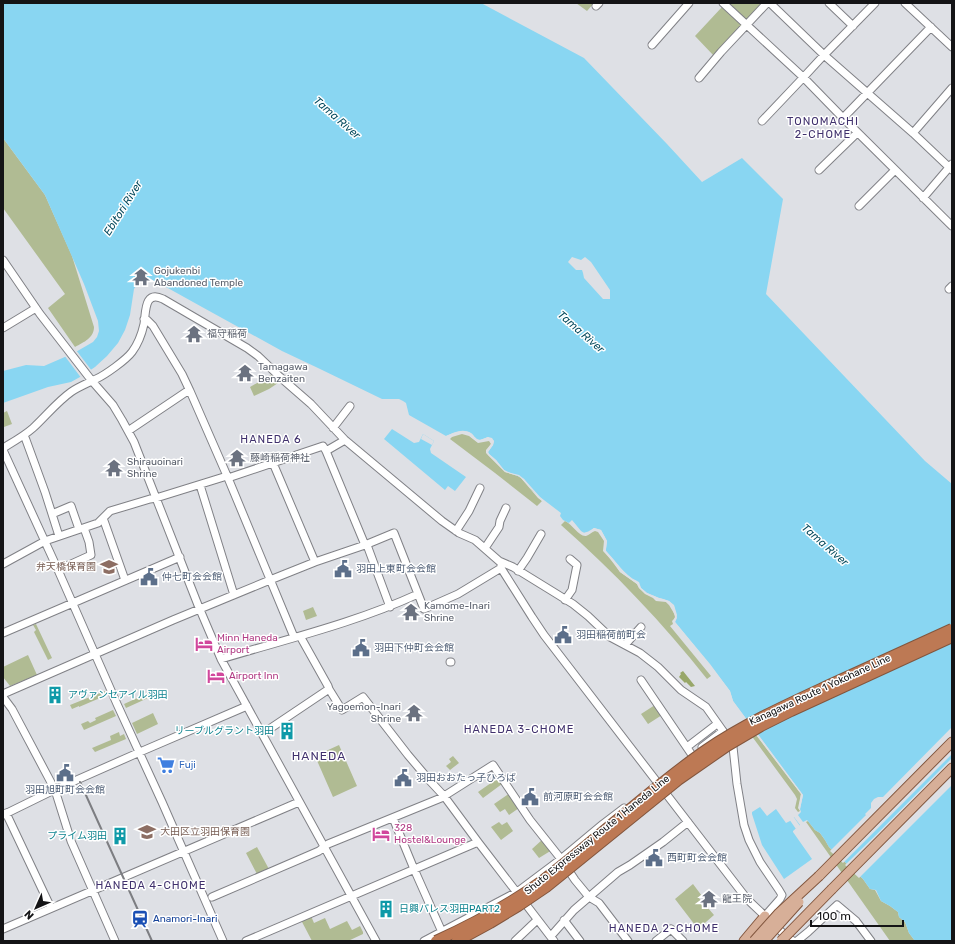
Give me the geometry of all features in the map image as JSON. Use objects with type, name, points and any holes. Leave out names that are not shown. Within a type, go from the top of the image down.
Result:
[{"type":"highway","name":"Kanagawa Route 1 Yokohane Line","points":[[676,777],[707,749],[757,719],[952,629]]},
{"type":"highway","name":"Kanagawa Route 1 Yokohane Line","points":[[676,777],[761,726],[798,707],[952,637]]},
{"type":"highway","name":"Shuto Expressway Route 1 Haneda Line","points":[[436,941],[515,900],[542,881],[676,777]]},
{"type":"highway","name":"Shuto Expressway Route 1 Haneda Line","points":[[457,941],[490,923],[546,887],[676,777]]},
{"type":"main road","points":[[754,941],[779,913],[819,876],[952,742]]},
{"type":"main road","points":[[781,941],[952,768]]},
{"type":"main road","points":[[764,941],[810,890],[819,876]]},
{"type":"main road","points":[[744,941],[764,916]]},
{"type":"street","points":[[652,45],[689,3]]},
{"type":"street","points":[[723,3],[803,78],[952,226]]},
{"type":"street","points":[[699,78],[767,3]]},
{"type":"street","points":[[770,3],[824,55],[951,167],[923,198]]},
{"type":"street","points":[[829,3],[853,26]]},
{"type":"street","points":[[762,121],[874,3]]},
{"type":"street","points":[[905,3],[952,47]]},
{"type":"street","points":[[843,118],[931,27]]},
{"type":"street","points":[[913,133],[952,88]]},
{"type":"street","points":[[819,170],[858,133]]},
{"type":"street","points":[[859,206],[895,170]]},
{"type":"street","points":[[3,260],[66,348],[113,405],[128,431],[221,659],[376,941]]},
{"type":"street","points":[[224,941],[3,449],[34,428],[50,410],[72,392],[110,370],[130,354],[139,339],[149,300],[156,297],[163,299],[252,352],[311,404],[345,440],[428,510],[456,531],[475,540],[499,561],[573,604],[610,636],[640,653],[658,667],[681,690],[706,707],[733,746],[744,825],[749,840],[760,862],[782,895],[764,916]]},
{"type":"street","points":[[3,328],[36,308]]},
{"type":"street","points":[[144,320],[147,320],[153,326],[182,374],[270,580],[297,636],[342,710],[363,697],[408,755],[444,796],[553,939],[564,920],[574,910],[618,872],[663,842],[688,822]]},
{"type":"street","points":[[128,431],[189,390]]},
{"type":"street","points":[[333,428],[350,406]]},
{"type":"street","points":[[24,435],[59,536]]},
{"type":"street","points":[[326,451],[345,440]]},
{"type":"street","points":[[3,564],[44,541],[98,523],[110,511],[273,463],[323,446],[366,545],[390,607]]},
{"type":"street","points":[[273,463],[315,562]]},
{"type":"street","points":[[200,485],[234,595]]},
{"type":"street","points":[[456,531],[469,511],[480,488]]},
{"type":"street","points":[[52,514],[71,506],[89,542],[91,555],[58,570]]},
{"type":"street","points":[[485,548],[498,527],[506,508]]},
{"type":"street","points":[[103,518],[125,580]]},
{"type":"street","points":[[3,694],[95,653],[270,580],[315,562],[366,545],[394,533],[424,609],[458,594],[502,568]]},
{"type":"street","points":[[518,571],[541,534]]},
{"type":"street","points":[[3,633],[180,557]]},
{"type":"street","points":[[565,600],[572,590],[577,565],[570,559]]},
{"type":"street","points":[[499,561],[544,635],[656,782],[747,899],[793,941]]},
{"type":"street","points":[[221,659],[356,619],[390,607],[418,594]]},
{"type":"street","points":[[625,645],[641,627]]},
{"type":"street","points":[[641,680],[692,754]]},
{"type":"street","points":[[262,734],[329,689]]},
{"type":"street","points":[[3,697],[12,709],[55,790],[72,841],[112,940]]},
{"type":"street","points":[[51,908],[4,814],[140,752],[247,706]]},
{"type":"street","points":[[687,747],[717,724]]},
{"type":"street","points":[[424,941],[517,892],[723,731]]},
{"type":"street","points":[[461,941],[526,904],[614,839],[666,794],[733,746]]},
{"type":"street","points":[[212,897],[319,852],[324,847],[441,798],[493,765],[530,820],[589,897],[599,903],[628,941]]},
{"type":"street","points":[[3,929],[299,802]]},
{"type":"street","points":[[393,818],[442,932],[451,941]]},
{"type":"street","points":[[246,941],[478,842]]},
{"type":"street","points":[[797,941],[837,905],[856,921],[867,940]]},
{"type":"street","points":[[515,941],[535,922],[537,918]]},
{"type":"street","points":[[564,920],[580,941]]},
{"type":"street","points":[[656,941],[671,929],[683,941]]},
{"type":"green space","points":[[576,3],[594,3],[587,11]]},
{"type":"green space","points":[[729,3],[762,3],[747,20]]},
{"type":"green space","points":[[722,7],[742,25],[714,56],[695,36]]},
{"type":"green space","points":[[3,138],[45,195],[72,256],[94,327],[94,331],[90,337],[75,347],[48,308],[65,294],[3,208]]},
{"type":"green space","points":[[273,374],[281,381],[254,396],[250,387]]},
{"type":"green space","points":[[7,411],[12,424],[4,427],[3,413]]},
{"type":"green space","points":[[462,434],[469,436],[478,443],[489,441],[491,444],[486,450],[486,453],[505,472],[521,478],[542,501],[537,506],[450,439]]},
{"type":"green space","points":[[565,521],[583,536],[587,536],[595,531],[598,532],[604,541],[603,551],[620,572],[637,584],[645,594],[656,601],[666,602],[669,605],[675,615],[675,618],[672,621],[673,624],[670,626],[711,676],[707,679],[673,638],[637,599],[600,561],[561,525]]},
{"type":"green space","points":[[313,607],[317,616],[306,620],[303,611]]},
{"type":"green space","points":[[36,624],[52,658],[48,660],[34,632],[36,630],[33,625]]},
{"type":"green space","points":[[28,655],[37,675],[10,686],[3,677],[3,667]]},
{"type":"green space","points":[[683,671],[695,686],[691,687],[679,677],[681,674],[680,673]]},
{"type":"green space","points":[[157,689],[159,693],[126,708],[124,704]]},
{"type":"green space","points":[[105,691],[107,695],[79,707],[72,709],[70,705]]},
{"type":"green space","points":[[655,705],[662,715],[648,724],[641,714]]},
{"type":"green space","points":[[113,710],[116,716],[84,730],[81,724],[88,721],[90,723],[96,720],[95,718]]},
{"type":"green space","points":[[153,713],[158,724],[137,734],[132,723]]},
{"type":"green space","points":[[751,728],[801,794],[798,808],[800,811],[798,812],[795,808],[797,799],[795,795],[748,731]]},
{"type":"green space","points":[[119,732],[120,736],[124,734],[126,739],[95,752],[92,748],[111,740],[110,736]]},
{"type":"green space","points":[[339,745],[357,786],[333,797],[315,756]]},
{"type":"green space","points":[[453,756],[459,763],[450,770],[446,766],[451,762],[449,759]]},
{"type":"green space","points":[[498,778],[502,784],[483,798],[478,792]]},
{"type":"green space","points":[[510,793],[519,808],[509,815],[505,809],[500,812],[494,804]]},
{"type":"green space","points":[[808,821],[815,830],[820,833],[829,847],[863,879],[870,889],[875,890],[881,901],[898,912],[899,917],[905,922],[909,933],[915,941],[890,941],[806,822]]},
{"type":"green space","points":[[499,822],[502,825],[507,822],[513,831],[501,840],[491,827]]},
{"type":"green space","points":[[543,839],[552,850],[539,858],[532,849]]},
{"type":"green space","points":[[257,847],[270,871],[258,876],[246,853]]},
{"type":"green space","points":[[693,884],[702,896],[699,898],[701,901],[699,902],[703,907],[705,906],[707,909],[708,908],[714,915],[698,929],[675,899]]},
{"type":"green space","points":[[311,916],[314,923],[325,918],[330,929],[347,921],[352,930],[360,926],[363,934],[348,941],[312,941],[301,920]]},
{"type":"water","points":[[3,3],[481,3],[584,58],[702,182],[742,158],[783,199],[766,294],[925,461],[952,484],[952,941],[915,941],[909,933],[905,922],[899,917],[898,912],[881,901],[876,890],[870,889],[863,879],[829,847],[820,833],[815,830],[807,820],[803,822],[798,815],[801,812],[800,809],[803,795],[733,701],[730,691],[675,622],[677,615],[674,605],[669,601],[647,593],[641,588],[637,581],[624,572],[606,551],[607,541],[601,530],[594,528],[583,533],[581,532],[572,521],[569,523],[563,520],[560,516],[561,513],[540,497],[524,479],[504,470],[488,452],[494,441],[488,437],[478,440],[471,433],[465,431],[455,432],[446,436],[409,415],[406,403],[403,401],[399,399],[382,399],[282,351],[157,282],[150,279],[144,280],[141,275],[139,277],[143,281],[137,284],[134,289],[130,315],[125,330],[118,343],[107,356],[95,367],[71,382],[48,387],[3,403],[3,371],[26,365],[44,366],[74,353],[93,342],[99,331],[98,321],[84,284],[45,195],[3,138]],"holes":[[[572,257],[581,260],[585,257],[591,262],[610,290],[610,299],[603,299],[584,278],[582,270],[576,270],[568,262]]]},
{"type":"water","points":[[392,429],[414,443],[419,442],[423,434],[434,441],[430,449],[431,453],[466,477],[455,491],[448,486],[445,490],[384,439]]},
{"type":"water","points":[[760,807],[767,816],[776,809],[786,823],[794,817],[800,825],[793,832],[812,859],[784,879],[762,845],[752,814],[752,812]]},
{"type":"pier","points":[[76,350],[92,371],[82,379],[64,355]]},
{"type":"pier","points":[[462,431],[469,432],[480,440],[488,437],[492,438],[494,441],[488,452],[489,454],[504,470],[519,475],[524,479],[532,490],[543,500],[542,501],[538,498],[521,478],[505,472],[488,455],[486,452],[491,444],[491,440],[488,439],[479,442],[466,433],[459,433],[448,438],[446,436]]},
{"type":"pier","points":[[423,434],[434,441],[432,445],[421,439]]},
{"type":"pier","points":[[572,520],[584,533],[589,532],[594,528],[601,530],[607,541],[606,551],[622,570],[632,579],[639,582],[641,588],[647,593],[669,601],[674,606],[677,618],[675,622],[730,691],[733,701],[747,720],[952,624],[952,641],[851,687],[757,733],[803,795],[800,809],[801,794],[731,702],[728,692],[709,666],[673,623],[675,617],[672,607],[665,601],[646,594],[637,584],[620,572],[605,552],[605,542],[599,531],[594,530],[586,535],[583,535],[572,523],[569,523]]},
{"type":"pier","points":[[952,727],[952,754],[843,863],[830,851],[866,815],[865,814],[871,808],[871,803],[874,799],[883,797]]},
{"type":"pier","points":[[952,758],[952,785],[859,878],[845,865]]},
{"type":"pier","points":[[793,816],[800,826],[796,829],[789,819]]},
{"type":"railway","points":[[80,782],[152,941]]},
{"type":"place","name":"Gojukenbi Abandoned Temple","points":[[141,277]]},
{"type":"place","name":"福守稲荷","points":[[194,334]]},
{"type":"place","name":"Tamagawa Benzaiten","points":[[245,373]]},
{"type":"place","name":"藤崎稲荷神社","points":[[237,458]]},
{"type":"place","name":"Shirauoinari Shrine","points":[[114,468]]},
{"type":"place","name":"弁天橋保育園","points":[[109,567]]},
{"type":"place","name":"羽田上東町会会館","points":[[343,569]]},
{"type":"place","name":"仲七町会会館","points":[[149,577]]},
{"type":"place","name":"Kamome-Inari Shrine","points":[[411,612]]},
{"type":"place","name":"羽田稲荷前町会","points":[[563,635]]},
{"type":"place","name":"Minn Haneda Airport","points":[[204,644]]},
{"type":"place","name":"羽田下仲町会会館","points":[[361,648]]},
{"type":"place","name":"Airport Inn","points":[[216,676]]},
{"type":"place","name":"アヴァンセアイル羽田","points":[[55,695]]},
{"type":"place","name":"Yagoemon-Inari Shrine","points":[[414,713]]},
{"type":"place","name":"リーブルグラント羽田","points":[[287,731]]},
{"type":"place","name":"Fuji","points":[[166,765]]},
{"type":"place","name":"羽田旭町町会会館","points":[[65,773]]},
{"type":"place","name":"羽田おおたっ子ひろば","points":[[403,778]]},
{"type":"place","name":"前河原町会会館","points":[[530,797]]},
{"type":"place","name":"大田区立羽田保育園","points":[[147,832]]},
{"type":"place","name":"328 Hostel&Lounge","points":[[381,834]]},
{"type":"place","name":"プライム羽田","points":[[120,836]]},
{"type":"place","name":"西町町会会館","points":[[654,858]]},
{"type":"place","name":"龍王院","points":[[709,899]]},
{"type":"place","name":"日興パレス羽田PART2","points":[[386,909]]},
{"type":"place","name":"Anamori-Inari","points":[[140,919]]},
{"type":"district","name":"TONOMACHI 2-CHOME","points":[[823,127]]},
{"type":"district","name":"HANEDA 6","points":[[271,439]]},
{"type":"district","name":"HANEDA 3-CHOME","points":[[519,729]]},
{"type":"district","name":"HANEDA","points":[[319,756]]},
{"type":"district","name":"HANEDA 4-CHOME","points":[[151,885]]},
{"type":"district","name":"HANEDA 2-CHOME","points":[[664,928]]},
{"type":"water label","name":"Tama River","points":[[337,118]]},
{"type":"water label","name":"Ebitori River","points":[[123,208]]},
{"type":"water label","name":"Tama River","points":[[581,332]]},
{"type":"water label","name":"Tama River","points":[[825,545]]}]
